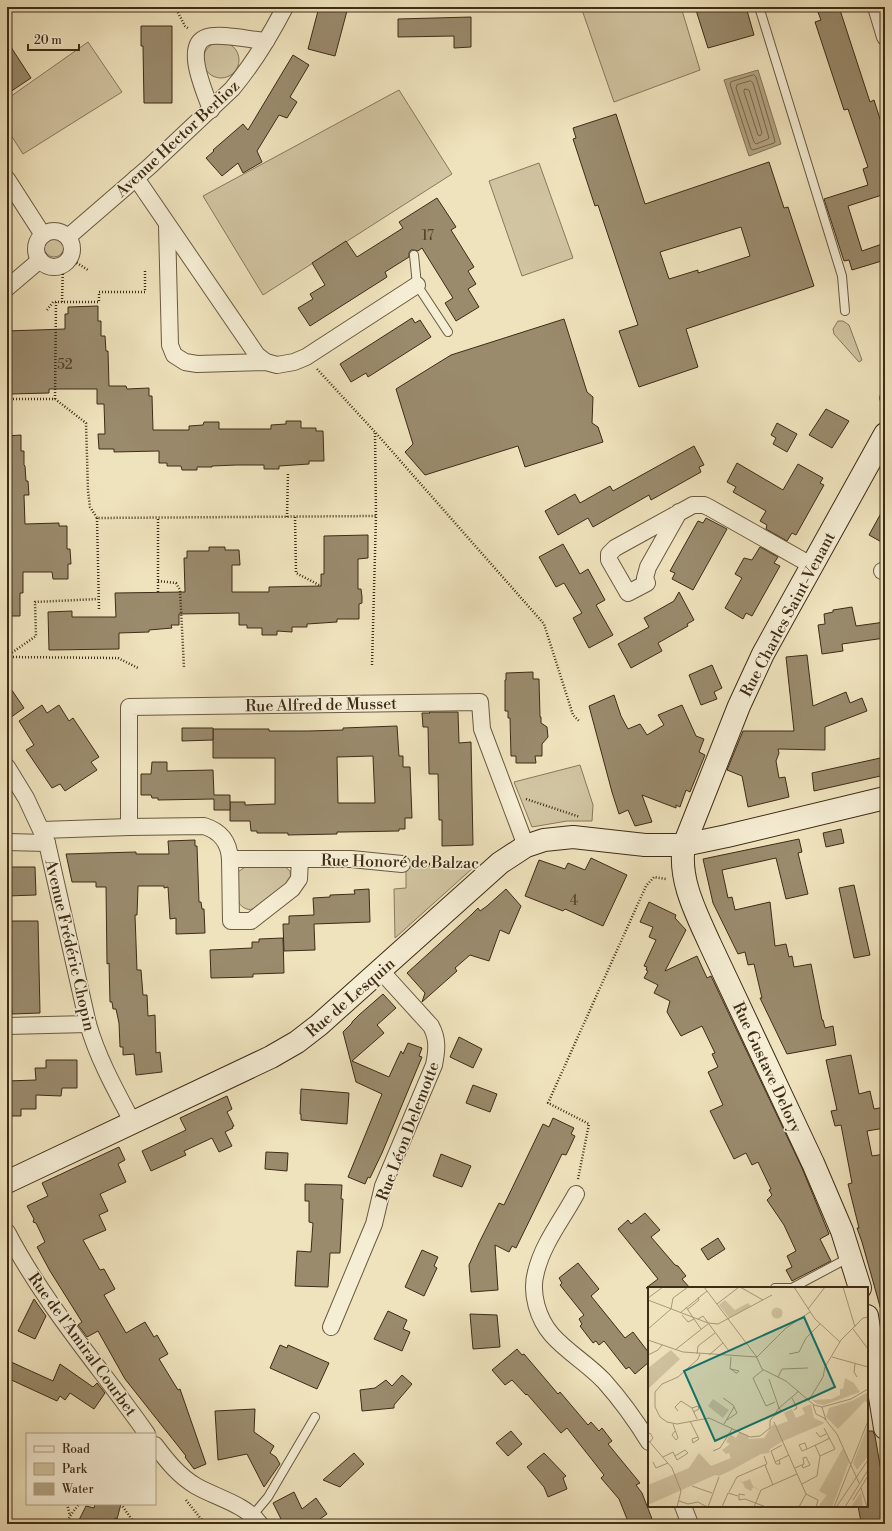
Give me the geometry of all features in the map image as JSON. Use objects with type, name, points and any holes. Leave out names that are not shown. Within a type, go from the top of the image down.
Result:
[{"type":"street","name":"Avenue Hector Berlioz","points":[[68,237],[211,110],[242,77],[266,41],[285,7]]},
{"type":"street","points":[[876,7],[885,37]]},
{"type":"street","points":[[211,110],[196,64],[195,54],[201,41],[206,37],[215,36],[266,41]]},
{"type":"street","points":[[136,178],[167,226],[256,355],[266,362]]},
{"type":"street","points":[[7,179],[43,235]]},
{"type":"street","points":[[167,226],[170,345],[174,355],[185,362],[197,364],[266,362],[277,365],[294,362],[306,357],[417,285]]},
{"type":"street","points":[[57,231],[68,237],[72,248],[66,261],[56,267],[46,265],[40,260],[37,245],[43,235],[48,232],[57,231]]},
{"type":"street","points":[[7,288],[40,260]]},
{"type":"street","name":"Rue Charles Saint-Venant","points":[[684,845],[736,713],[763,654],[885,434]]},
{"type":"street","points":[[678,512],[648,567],[645,578],[647,583],[628,593],[609,560],[610,552],[678,512],[693,505],[704,505],[811,565]]},
{"type":"street","name":"Rue Alfred de Musset","points":[[129,827],[129,707],[480,702],[482,729],[526,846]]},
{"type":"street","name":"Avenue Frédéric Chopin","points":[[7,767],[17,782],[45,837],[88,1024],[98,1055],[133,1123]]},
{"type":"street","name":"Rue de Lesquin","points":[[7,1182],[285,1049],[319,1025],[500,863],[526,846],[544,840],[573,837],[644,845],[684,845],[885,798]]},
{"type":"street","name":"Rue Honoré de Balzac","points":[[7,842],[129,827],[199,826],[209,828],[220,834],[226,842],[229,852],[231,921],[251,921],[292,889],[299,879],[300,859]]},
{"type":"street","name":"Rue Gustave Delory","points":[[684,845],[682,856],[686,882],[695,911],[813,1163],[838,1222],[860,1287]]},
{"type":"street","name":"Rue Honoré de Balzac","points":[[230,859],[351,859],[402,864]]},
{"type":"street","name":"Rue Léon Delemotte","points":[[331,1327],[374,1224],[383,1186],[434,1065],[436,1054],[437,1044],[435,1034],[431,1026],[381,971]]},
{"type":"street","points":[[7,1026],[88,1024]]},
{"type":"street","points":[[576,1194],[546,1244],[538,1264],[534,1281],[536,1303],[542,1320],[551,1334],[586,1363],[604,1381],[648,1441]]},
{"type":"street","name":"Rue de l'Amiral Courbet","points":[[7,1232],[52,1303],[146,1433]]},
{"type":"street","points":[[868,1322],[885,1428]]},
{"type":"street","points":[[156,1446],[183,1478],[238,1507],[256,1520]]},
{"type":"street","points":[[683,1507],[690,1524]]},
{"type":"lane","points":[[760,10],[842,276],[846,311]]},
{"type":"lane","points":[[414,255],[417,285],[448,332]]},
{"type":"lane","points":[[794,1287],[850,1257]]},
{"type":"lane","points":[[256,1520],[315,1417]]},
{"type":"path","points":[[174,7],[185,26],[201,41]]},
{"type":"path","points":[[62,302],[66,261],[88,270]]},
{"type":"path","points":[[47,310],[53,302],[99,302],[99,292],[145,292],[145,270]]},
{"type":"path","points":[[55,399],[56,302]]},
{"type":"path","points":[[306,357],[375,432],[544,624],[573,715],[579,721]]},
{"type":"path","points":[[7,399],[55,399],[86,423],[88,491],[90,507],[97,518],[98,610]]},
{"type":"path","points":[[372,665],[376,516],[375,432]]},
{"type":"path","points":[[288,473],[288,517]]},
{"type":"path","points":[[97,518],[376,516]]},
{"type":"path","points":[[295,517],[296,573],[321,586]]},
{"type":"path","points":[[158,518],[158,592]]},
{"type":"path","points":[[158,581],[176,583],[180,590],[184,668]]},
{"type":"path","points":[[7,656],[36,636],[34,602],[98,599]]},
{"type":"path","points":[[7,656],[118,658],[138,668]]},
{"type":"path","points":[[506,792],[585,818]]},
{"type":"path","name":"Rue Honoré de Balzac","points":[[402,864],[500,863]]},
{"type":"path","points":[[576,1194],[589,1124],[548,1103],[646,886],[654,877],[686,882]]},
{"type":"path","points":[[67,1505],[70,1516]]},
{"type":"path","points":[[67,1524],[70,1516],[78,1505]]},
{"type":"path","points":[[123,1505],[135,1524]]},
{"type":"green space","points":[[581,7],[681,7],[700,70],[614,102]]},
{"type":"green space","points":[[88,42],[122,92],[23,154],[7,129],[7,99]]},
{"type":"green space","points":[[221,42],[231,45],[236,50],[239,60],[236,70],[231,75],[221,78],[211,75],[206,70],[203,60],[206,50],[211,45]]},
{"type":"green space","points":[[399,90],[452,174],[263,295],[203,196]]},
{"type":"green space","points":[[539,163],[573,258],[522,276],[489,181]]},
{"type":"green space","points":[[54,237],[61,240],[64,247],[61,254],[54,257],[47,254],[44,247],[47,240]]},
{"type":"green space","points":[[838,321],[843,321],[849,325],[862,360],[859,362],[834,334],[833,329]]},
{"type":"green space","points":[[580,765],[593,805],[592,821],[567,821],[532,827],[514,782]]},
{"type":"green space","points":[[283,865],[290,871],[291,880],[267,901],[253,909],[244,908],[240,905],[237,901],[238,872],[245,867]]},
{"type":"green space","points":[[406,866],[475,866],[395,938],[394,889],[406,888]]},
{"type":"water","points":[[758,70],[781,144],[749,156],[724,80]]},
{"type":"building","points":[[319,7],[348,7],[335,56],[308,49]]},
{"type":"building","points":[[695,7],[746,7],[754,35],[708,48]]},
{"type":"building","points":[[816,7],[839,7],[870,102],[874,100],[885,135],[885,194],[848,206],[862,251],[885,243],[885,260],[852,270],[849,260],[844,261],[824,199],[868,185],[863,169],[868,167],[848,109],[844,110],[815,22],[821,20]]},
{"type":"building","points":[[471,17],[471,47],[454,48],[454,36],[398,37],[398,19]]},
{"type":"building","points":[[141,26],[172,26],[172,103],[144,103],[143,46],[141,46]]},
{"type":"building","points":[[7,41],[31,78],[7,94]]},
{"type":"building","points":[[293,55],[309,65],[290,97],[297,102],[287,118],[279,115],[257,151],[262,162],[243,173],[238,163],[222,176],[206,158],[243,124],[248,130]]},
{"type":"building","points":[[616,114],[645,204],[769,162],[784,208],[788,207],[814,286],[686,329],[698,367],[639,387],[619,331],[638,325],[598,205],[595,206],[573,139],[576,138],[573,128]],"holes":[[[741,227],[750,256],[698,273],[698,270],[669,279],[660,252]]]},
{"type":"building","points":[[437,198],[456,227],[451,230],[474,267],[468,271],[476,284],[468,289],[479,307],[456,321],[445,303],[453,298],[422,248],[418,251],[411,250],[409,257],[385,272],[387,277],[310,326],[298,308],[313,299],[310,294],[325,285],[312,263],[346,241],[357,257],[403,228],[399,222]]},
{"type":"building","points":[[98,306],[98,321],[101,321],[101,336],[105,336],[106,351],[108,351],[109,386],[126,386],[127,389],[149,388],[149,396],[152,396],[153,430],[189,430],[189,426],[203,425],[204,422],[219,422],[219,429],[271,429],[271,425],[286,424],[286,421],[301,421],[301,428],[316,428],[316,431],[323,431],[324,461],[309,461],[309,464],[279,466],[279,469],[264,469],[264,465],[236,465],[197,467],[197,470],[182,470],[181,466],[167,466],[167,463],[159,463],[159,451],[114,452],[114,449],[99,449],[98,434],[105,434],[104,404],[97,404],[97,389],[49,389],[49,393],[10,394],[7,385],[7,331],[65,329],[65,314],[68,314],[68,307]]},
{"type":"building","points":[[412,318],[415,323],[420,320],[431,337],[368,377],[366,373],[351,382],[340,364]]},
{"type":"building","points":[[564,319],[587,392],[593,397],[592,423],[598,427],[603,442],[525,467],[518,446],[425,475],[405,452],[413,444],[396,389],[451,355]]},
{"type":"building","points":[[826,409],[849,421],[832,448],[809,435]]},
{"type":"building","points":[[777,423],[797,434],[787,452],[773,444],[776,438],[771,435]]},
{"type":"building","points":[[21,435],[21,451],[24,451],[24,465],[26,481],[28,481],[29,495],[24,495],[25,524],[59,523],[59,526],[67,526],[67,549],[70,549],[71,564],[68,564],[68,579],[53,579],[52,572],[23,572],[23,593],[20,593],[20,616],[7,616],[7,436]]},
{"type":"building","points":[[694,446],[704,465],[699,467],[701,472],[651,500],[649,495],[593,527],[588,518],[558,535],[545,511],[575,494],[580,503],[610,486],[613,491]]},
{"type":"building","points":[[737,463],[783,490],[798,464],[823,478],[820,483],[824,485],[796,535],[792,533],[787,541],[766,529],[767,525],[760,521],[766,511],[733,492],[736,487],[727,482]]},
{"type":"building","points":[[885,506],[885,544],[869,535]]},
{"type":"building","points":[[706,518],[727,529],[693,590],[672,579],[675,573],[670,571],[698,521],[703,523]]},
{"type":"building","points":[[368,535],[368,558],[358,559],[358,589],[361,589],[362,597],[362,603],[359,604],[359,619],[337,619],[337,622],[307,624],[307,627],[292,627],[292,632],[277,631],[277,635],[262,635],[262,628],[247,628],[247,625],[239,625],[239,613],[179,614],[179,625],[171,625],[172,628],[149,630],[149,632],[119,633],[119,649],[49,650],[48,612],[72,611],[72,617],[116,617],[115,593],[185,592],[184,558],[187,558],[187,551],[209,551],[209,547],[225,547],[225,550],[239,550],[240,565],[232,565],[232,592],[269,592],[269,587],[321,586],[321,574],[324,574],[324,536]]},
{"type":"building","points":[[563,544],[580,574],[588,569],[605,600],[596,605],[613,635],[589,648],[573,618],[582,613],[564,583],[556,587],[539,557]]},
{"type":"building","points":[[760,547],[778,557],[774,563],[780,566],[752,616],[746,613],[743,619],[725,608],[742,578],[735,574],[744,558],[752,560]]},
{"type":"building","points":[[679,592],[694,620],[687,624],[688,626],[658,643],[662,651],[631,668],[618,644],[649,627],[644,618],[674,601]]},
{"type":"building","points":[[852,607],[856,626],[885,622],[885,638],[842,644],[843,651],[822,654],[818,625],[825,624],[824,614],[833,612],[833,610]]},
{"type":"building","points":[[807,655],[813,706],[846,692],[850,703],[862,698],[867,711],[825,727],[825,750],[778,749],[779,753],[776,761],[779,778],[785,777],[789,797],[748,807],[742,776],[727,770],[743,731],[794,731],[786,657]]},
{"type":"building","points":[[712,665],[722,688],[714,692],[717,699],[701,705],[689,675]]},
{"type":"building","points":[[533,672],[533,679],[539,679],[540,717],[541,723],[547,727],[548,737],[542,744],[542,756],[535,756],[536,763],[516,763],[516,756],[511,756],[510,718],[508,718],[508,711],[505,711],[506,673]]},
{"type":"building","points":[[7,683],[24,708],[7,720]]},
{"type":"building","points":[[614,695],[621,716],[628,729],[640,724],[647,735],[664,725],[658,715],[682,705],[696,736],[704,739],[699,752],[705,755],[690,792],[686,790],[680,807],[676,805],[676,808],[642,795],[652,822],[635,826],[628,810],[619,814],[589,706]]},
{"type":"building","points":[[42,705],[47,713],[59,705],[69,721],[73,718],[99,757],[91,762],[97,770],[65,791],[60,784],[52,788],[26,750],[34,745],[19,721]]},
{"type":"building","points":[[429,712],[458,712],[459,743],[471,742],[473,845],[442,846],[442,820],[439,820],[438,774],[429,774],[428,727],[423,727],[422,713],[430,713]]},
{"type":"building","points":[[397,726],[399,756],[403,756],[403,767],[410,767],[412,818],[405,818],[405,829],[399,829],[399,831],[337,832],[337,834],[288,835],[288,833],[257,833],[257,831],[251,831],[250,821],[230,821],[230,802],[245,802],[245,805],[275,804],[275,758],[213,758],[213,729],[308,731],[343,730],[343,728]],"holes":[[[373,756],[375,803],[338,803],[337,757]]]},
{"type":"building","points":[[182,728],[213,728],[213,740],[182,741]]},
{"type":"building","points":[[885,757],[885,775],[814,791],[812,773]]},
{"type":"building","points":[[152,762],[167,762],[167,771],[213,770],[214,795],[230,795],[230,810],[214,810],[214,799],[158,800],[158,798],[152,798],[151,795],[141,795],[141,774],[151,774]]},
{"type":"building","points":[[841,829],[844,843],[826,847],[823,833]]},
{"type":"building","points":[[799,839],[802,852],[798,853],[808,894],[786,899],[776,858],[722,870],[728,898],[732,897],[735,910],[770,902],[775,946],[786,944],[789,957],[792,956],[794,967],[811,964],[822,1020],[825,1028],[833,1026],[836,1045],[787,1054],[760,998],[762,998],[754,964],[748,965],[745,952],[738,954],[713,903],[703,859]]},
{"type":"building","points":[[195,840],[195,846],[197,846],[199,902],[201,902],[202,909],[204,909],[205,933],[176,934],[176,918],[170,919],[168,887],[138,886],[137,915],[135,915],[137,970],[141,970],[143,995],[147,995],[148,1016],[155,1015],[156,1053],[160,1052],[162,1072],[136,1075],[134,1054],[123,1055],[123,1047],[120,1047],[119,1023],[116,1009],[113,1009],[112,1002],[110,1002],[109,963],[107,964],[106,887],[96,887],[96,882],[72,882],[66,854],[136,852],[136,854],[169,854],[168,841]]},
{"type":"building","points":[[591,858],[627,875],[603,926],[565,909],[563,911],[525,896],[539,860],[565,869],[568,863],[585,870]]},
{"type":"building","points":[[7,867],[35,867],[36,895],[7,896]]},
{"type":"building","points":[[854,885],[870,955],[854,958],[839,888]]},
{"type":"building","points":[[369,889],[370,922],[314,924],[315,950],[284,951],[283,924],[289,924],[289,916],[314,915],[313,898],[330,897],[330,895],[355,894],[354,890]]},
{"type":"building","points":[[506,889],[521,906],[509,934],[500,930],[489,961],[470,955],[455,968],[457,971],[422,1002],[425,993],[407,973],[478,908],[480,911]]},
{"type":"building","points":[[649,902],[676,915],[675,918],[686,930],[665,971],[697,956],[707,978],[711,976],[802,1168],[829,1234],[820,1239],[831,1261],[792,1281],[786,1270],[792,1267],[787,1256],[796,1251],[784,1225],[767,1200],[772,1195],[769,1190],[771,1189],[758,1162],[752,1165],[746,1153],[734,1159],[710,1111],[723,1105],[708,1072],[718,1067],[712,1054],[715,1053],[702,1026],[681,1036],[667,1012],[670,1001],[654,993],[658,985],[644,978],[648,971],[646,970],[647,967],[644,966],[656,940],[649,937],[653,927],[640,922]]},
{"type":"building","points":[[10,921],[38,921],[40,1013],[12,1014],[11,998],[7,998],[7,967],[10,967]]},
{"type":"building","points":[[283,938],[284,973],[253,974],[253,977],[211,978],[210,950],[252,948],[252,942],[259,942],[259,939]]},
{"type":"building","points":[[383,994],[396,1008],[377,1025],[384,1033],[352,1061],[389,1077],[401,1051],[403,1054],[408,1043],[422,1048],[419,1056],[422,1057],[382,1153],[370,1178],[368,1177],[365,1184],[348,1177],[382,1094],[356,1082],[343,1032],[359,1015]]},
{"type":"building","points":[[459,1037],[482,1049],[473,1068],[450,1057]]},
{"type":"building","points":[[851,1055],[859,1094],[870,1091],[874,1109],[885,1107],[885,1128],[867,1131],[872,1156],[885,1154],[885,1309],[881,1310],[857,1228],[859,1228],[848,1184],[852,1183],[841,1125],[835,1126],[831,1111],[837,1110],[826,1060]]},
{"type":"building","points":[[46,1060],[77,1060],[77,1088],[62,1088],[61,1096],[36,1095],[36,1109],[21,1109],[21,1116],[7,1116],[7,1081],[36,1080],[35,1068],[46,1068]]},
{"type":"building","points":[[473,1085],[497,1094],[490,1112],[466,1103]]},
{"type":"building","points":[[301,1089],[349,1093],[347,1124],[301,1120]]},
{"type":"building","points":[[227,1096],[232,1109],[227,1112],[234,1126],[225,1132],[232,1146],[219,1152],[212,1138],[184,1151],[186,1155],[151,1171],[142,1151],[186,1130],[180,1118]]},
{"type":"building","points":[[553,1118],[574,1128],[571,1134],[575,1136],[569,1149],[566,1155],[562,1154],[516,1248],[512,1246],[509,1252],[495,1245],[498,1290],[471,1292],[469,1265],[479,1243],[499,1203],[504,1205],[543,1124],[549,1127]]},
{"type":"building","points":[[119,1147],[125,1160],[118,1164],[126,1182],[100,1194],[108,1211],[99,1215],[106,1230],[83,1240],[100,1270],[104,1269],[115,1289],[104,1295],[126,1333],[145,1322],[154,1337],[157,1335],[168,1354],[159,1359],[178,1390],[180,1389],[206,1464],[194,1469],[185,1457],[186,1456],[125,1379],[98,1331],[87,1337],[78,1325],[82,1322],[50,1271],[37,1247],[45,1242],[36,1223],[33,1222],[34,1219],[27,1206],[48,1196],[42,1183]]},
{"type":"building","points":[[266,1152],[288,1153],[287,1171],[265,1169]]},
{"type":"building","points":[[441,1154],[471,1166],[462,1187],[433,1176]]},
{"type":"building","points":[[305,1184],[342,1185],[341,1199],[343,1199],[340,1253],[330,1253],[328,1287],[295,1286],[297,1251],[311,1252],[313,1223],[309,1222],[309,1201],[305,1201]]},
{"type":"building","points":[[645,1213],[660,1230],[651,1237],[686,1276],[682,1279],[689,1287],[646,1288],[658,1279],[618,1229],[628,1220],[631,1224]]},
{"type":"building","points":[[718,1238],[725,1249],[708,1260],[701,1249]]},
{"type":"building","points":[[422,1250],[438,1257],[434,1266],[437,1268],[424,1296],[405,1287]]},
{"type":"building","points":[[578,1263],[599,1289],[591,1296],[625,1338],[633,1332],[648,1352],[648,1363],[635,1374],[629,1367],[626,1369],[604,1341],[599,1345],[596,1341],[593,1343],[580,1326],[582,1324],[579,1319],[584,1315],[560,1285],[562,1283],[559,1278]]},
{"type":"building","points":[[34,1299],[46,1316],[35,1339],[18,1331]]},
{"type":"building","points":[[388,1311],[407,1320],[403,1329],[410,1332],[402,1351],[374,1339]]},
{"type":"building","points":[[470,1314],[497,1315],[500,1347],[473,1349]]},
{"type":"building","points":[[280,1345],[287,1348],[288,1345],[329,1363],[317,1389],[270,1368]]},
{"type":"building","points":[[517,1349],[522,1355],[524,1354],[558,1394],[560,1392],[588,1425],[591,1422],[599,1431],[602,1428],[612,1441],[608,1444],[640,1483],[636,1485],[642,1493],[654,1524],[629,1524],[619,1499],[601,1478],[604,1475],[567,1428],[561,1433],[527,1394],[526,1395],[512,1380],[505,1385],[492,1370]]},
{"type":"building","points":[[11,1362],[53,1381],[60,1364],[93,1387],[97,1383],[105,1393],[94,1409],[70,1393],[65,1400],[60,1396],[57,1401],[7,1378],[7,1371]]},
{"type":"building","points":[[402,1375],[412,1384],[394,1405],[394,1408],[362,1411],[360,1390],[375,1388],[386,1380],[392,1386]]},
{"type":"building","points":[[255,1409],[254,1432],[274,1446],[270,1453],[276,1457],[280,1464],[264,1487],[247,1454],[218,1460],[215,1411]]},
{"type":"building","points":[[511,1431],[522,1444],[508,1456],[496,1443]]},
{"type":"building","points":[[868,1431],[873,1431],[885,1494],[885,1519],[861,1522],[858,1507],[868,1507]]},
{"type":"building","points":[[354,1453],[364,1464],[340,1487],[323,1480]]},
{"type":"building","points":[[544,1453],[566,1476],[563,1478],[567,1489],[548,1497],[544,1487],[527,1467]]},
{"type":"building","points":[[294,1492],[302,1509],[316,1498],[327,1514],[313,1524],[282,1524],[283,1523],[273,1503]]},
{"type":"building","points":[[95,1505],[121,1505],[117,1519],[115,1518],[113,1524],[80,1524],[81,1521],[79,1520],[86,1506],[94,1508]]}]
